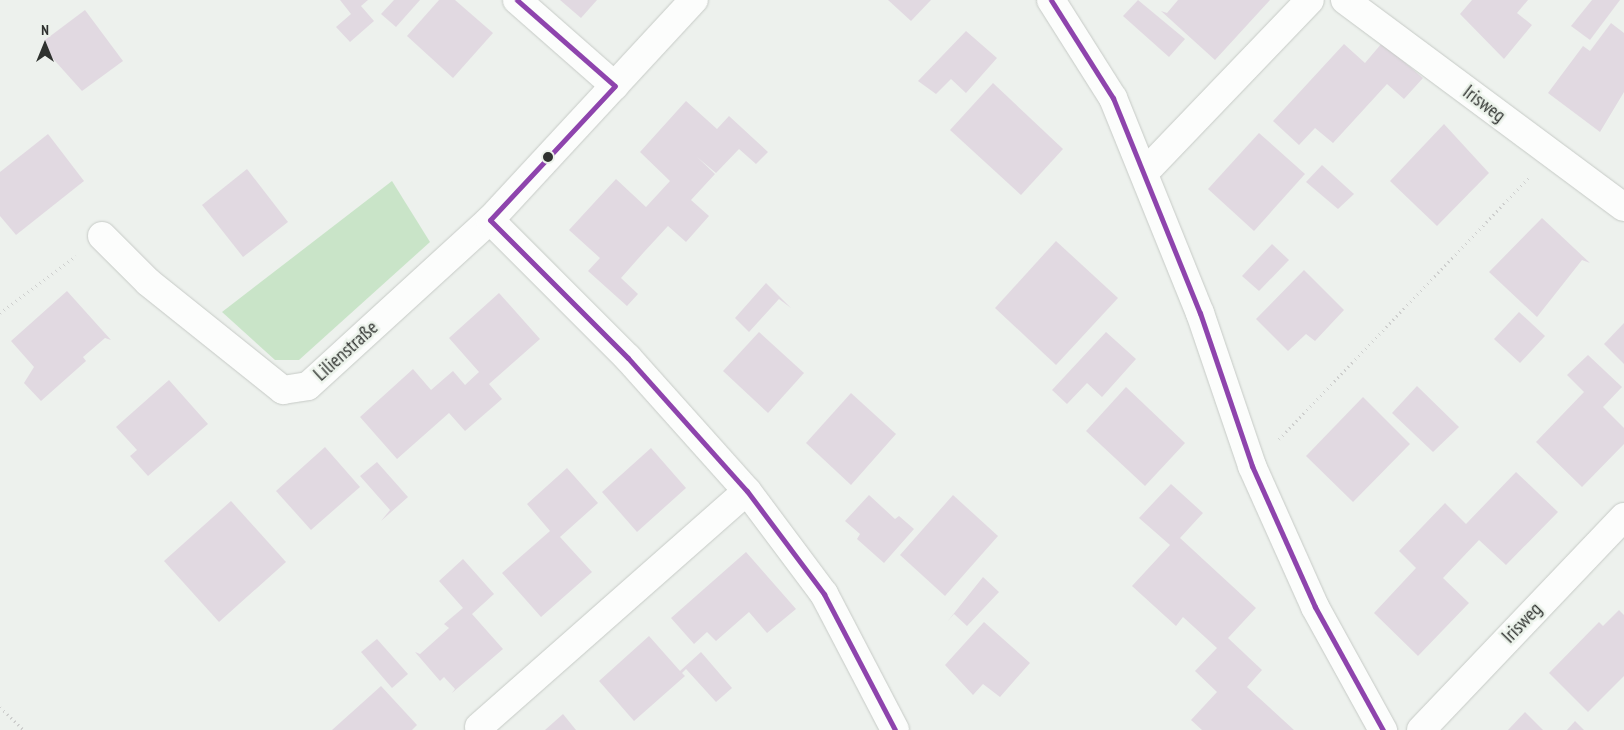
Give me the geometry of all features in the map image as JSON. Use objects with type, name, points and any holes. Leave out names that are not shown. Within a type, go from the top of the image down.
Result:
[{"type":"street","points":[[517,0],[615,86]]},
{"type":"street","name":"Lilienstraße","points":[[102,236],[148,282],[283,390],[308,386],[490,220],[694,0]]},
{"type":"street","points":[[1051,0],[1113,98],[1145,172],[1252,466],[1315,607],[1383,730]]},
{"type":"street","points":[[1145,172],[1310,0]]},
{"type":"street","name":"Irisweg","points":[[1345,0],[1624,207]]},
{"type":"street","points":[[490,220],[628,358],[747,491],[824,594],[895,730]]},
{"type":"street","points":[[479,727],[747,491]]},
{"type":"street","name":"Irisweg","points":[[1420,730],[1624,517]]},
{"type":"path","points":[[1252,466],[1551,153]]},
{"type":"path","points":[[0,313],[102,236]]},
{"type":"path","points":[[0,707],[24,730]]},
{"type":"green space","points":[[392,181],[430,242],[299,360],[275,360],[222,312]]},
{"type":"building","points":[[340,0],[368,0],[361,6],[374,21],[350,42],[336,27],[351,14]]},
{"type":"building","points":[[394,0],[420,0],[396,27],[381,14]]},
{"type":"building","points":[[439,0],[455,0],[493,33],[453,78],[407,36]]},
{"type":"building","points":[[560,0],[597,0],[581,18]]},
{"type":"building","points":[[888,0],[931,0],[911,21]]},
{"type":"building","points":[[1138,0],[1185,39],[1169,57],[1123,16]]},
{"type":"building","points":[[1178,0],[1270,0],[1215,60],[1161,11],[1167,13]]},
{"type":"building","points":[[1472,0],[1528,0],[1517,13],[1532,25],[1504,59],[1460,14]]},
{"type":"building","points":[[1592,0],[1620,0],[1590,40],[1571,26]]},
{"type":"building","points":[[85,10],[123,61],[82,91],[47,52],[45,40]]},
{"type":"building","points":[[1611,23],[1624,33],[1624,92],[1600,132],[1548,93],[1583,46],[1590,51]]},
{"type":"building","points":[[966,31],[997,58],[966,93],[951,79],[936,94],[918,81]]},
{"type":"building","points":[[1382,43],[1423,78],[1404,99],[1387,84],[1333,143],[1315,128],[1299,145],[1273,121],[1344,44],[1365,63]]},
{"type":"building","points":[[993,83],[1063,149],[1021,195],[950,130]]},
{"type":"building","points":[[686,101],[717,129],[729,116],[768,152],[756,164],[739,149],[716,173],[697,157],[715,174],[691,200],[709,216],[686,242],[668,226],[644,252],[621,278],[638,294],[627,306],[588,271],[600,258],[569,230],[616,179],[646,207],[670,181],[640,152]]},
{"type":"building","points":[[1444,124],[1489,173],[1437,226],[1390,181]]},
{"type":"building","points":[[1259,133],[1305,174],[1254,231],[1208,189]]},
{"type":"building","points":[[48,134],[84,181],[16,235],[0,216],[0,172]]},
{"type":"building","points":[[1322,165],[1354,194],[1338,209],[1306,182]]},
{"type":"building","points":[[247,169],[288,222],[243,257],[202,205]]},
{"type":"building","points":[[1542,218],[1590,263],[1582,260],[1537,317],[1489,272]]},
{"type":"building","points":[[1056,241],[1118,298],[1056,365],[995,308]]},
{"type":"building","points":[[1272,244],[1289,260],[1259,291],[1242,276]]},
{"type":"building","points":[[1304,270],[1344,310],[1315,341],[1306,334],[1288,351],[1256,319]]},
{"type":"building","points":[[766,283],[791,308],[779,299],[749,332],[735,318]]},
{"type":"building","points":[[67,291],[111,340],[105,338],[83,357],[86,361],[41,401],[24,383],[34,367],[11,341]]},
{"type":"building","points":[[499,293],[540,339],[489,384],[502,399],[465,431],[449,413],[397,459],[360,417],[413,369],[431,390],[453,371],[465,385],[479,372],[449,338]]},
{"type":"building","points":[[1519,312],[1545,336],[1520,363],[1494,339]]},
{"type":"building","points":[[1624,323],[1624,364],[1604,344]]},
{"type":"building","points":[[759,332],[804,373],[768,413],[723,371]]},
{"type":"building","points":[[1106,332],[1136,359],[1102,397],[1087,383],[1067,404],[1052,390]]},
{"type":"building","points":[[1588,355],[1622,387],[1603,407],[1624,428],[1624,444],[1582,487],[1536,442],[1584,392],[1567,375]]},
{"type":"building","points":[[169,380],[208,424],[148,476],[130,456],[137,450],[116,427]]},
{"type":"building","points":[[1417,386],[1459,427],[1433,452],[1392,413]]},
{"type":"building","points":[[1126,387],[1185,443],[1145,486],[1086,431]]},
{"type":"building","points":[[851,393],[896,434],[851,485],[806,443]]},
{"type":"building","points":[[1363,397],[1410,444],[1353,502],[1306,456]]},
{"type":"building","points":[[325,447],[360,487],[311,530],[276,491]]},
{"type":"building","points":[[651,448],[686,488],[637,532],[602,492]]},
{"type":"building","points":[[377,462],[408,497],[381,521],[390,510],[360,476]]},
{"type":"building","points":[[567,468],[598,503],[560,537],[592,572],[541,617],[502,573],[550,531],[527,504]]},
{"type":"building","points":[[1516,472],[1558,512],[1506,565],[1479,540],[1443,578],[1469,603],[1418,656],[1374,613],[1416,568],[1399,551],[1445,503],[1466,524]]},
{"type":"building","points":[[1171,484],[1203,513],[1180,538],[1256,608],[1228,638],[1262,670],[1247,687],[1294,730],[1202,730],[1191,720],[1217,692],[1195,671],[1217,648],[1183,617],[1176,626],[1132,586],[1170,545],[1139,518]]},
{"type":"building","points":[[869,495],[895,519],[899,516],[914,529],[884,563],[857,539],[860,534],[845,521]]},
{"type":"building","points":[[953,495],[998,536],[945,596],[900,555]]},
{"type":"building","points":[[231,501],[286,562],[219,622],[164,561]]},
{"type":"building","points":[[746,552],[796,609],[767,633],[749,612],[716,641],[707,632],[694,644],[671,618]]},
{"type":"building","points":[[463,559],[494,594],[472,614],[503,649],[452,693],[455,689],[444,677],[440,681],[415,652],[420,654],[449,628],[444,624],[463,608],[439,581]]},
{"type":"building","points":[[983,577],[999,592],[967,626],[954,614],[947,622]]},
{"type":"building","points":[[1619,610],[1624,615],[1624,676],[1588,712],[1549,673],[1599,622],[1603,626]]},
{"type":"building","points":[[984,622],[1030,663],[1000,697],[983,684],[973,695],[945,665]]},
{"type":"building","points":[[649,636],[680,671],[701,652],[732,688],[716,702],[686,669],[682,673],[685,676],[634,721],[599,681]]},
{"type":"building","points":[[377,639],[408,674],[392,688],[361,652]]},
{"type":"building","points":[[381,686],[417,725],[412,730],[332,730]]},
{"type":"building","points":[[1525,712],[1543,730],[1508,730]]},
{"type":"building","points":[[563,714],[576,730],[545,730]]},
{"type":"building","points":[[1575,721],[1584,730],[1567,730]]},
{"type":"transit line","points":[[517,0],[615,86]]},
{"type":"transit line","points":[[1051,0],[1113,98],[1200,313],[1252,466],[1315,607],[1383,730]]},
{"type":"transit line","points":[[490,220],[615,86]]},
{"type":"transit line","points":[[490,220],[628,358],[747,491],[824,594],[895,730]]}]
